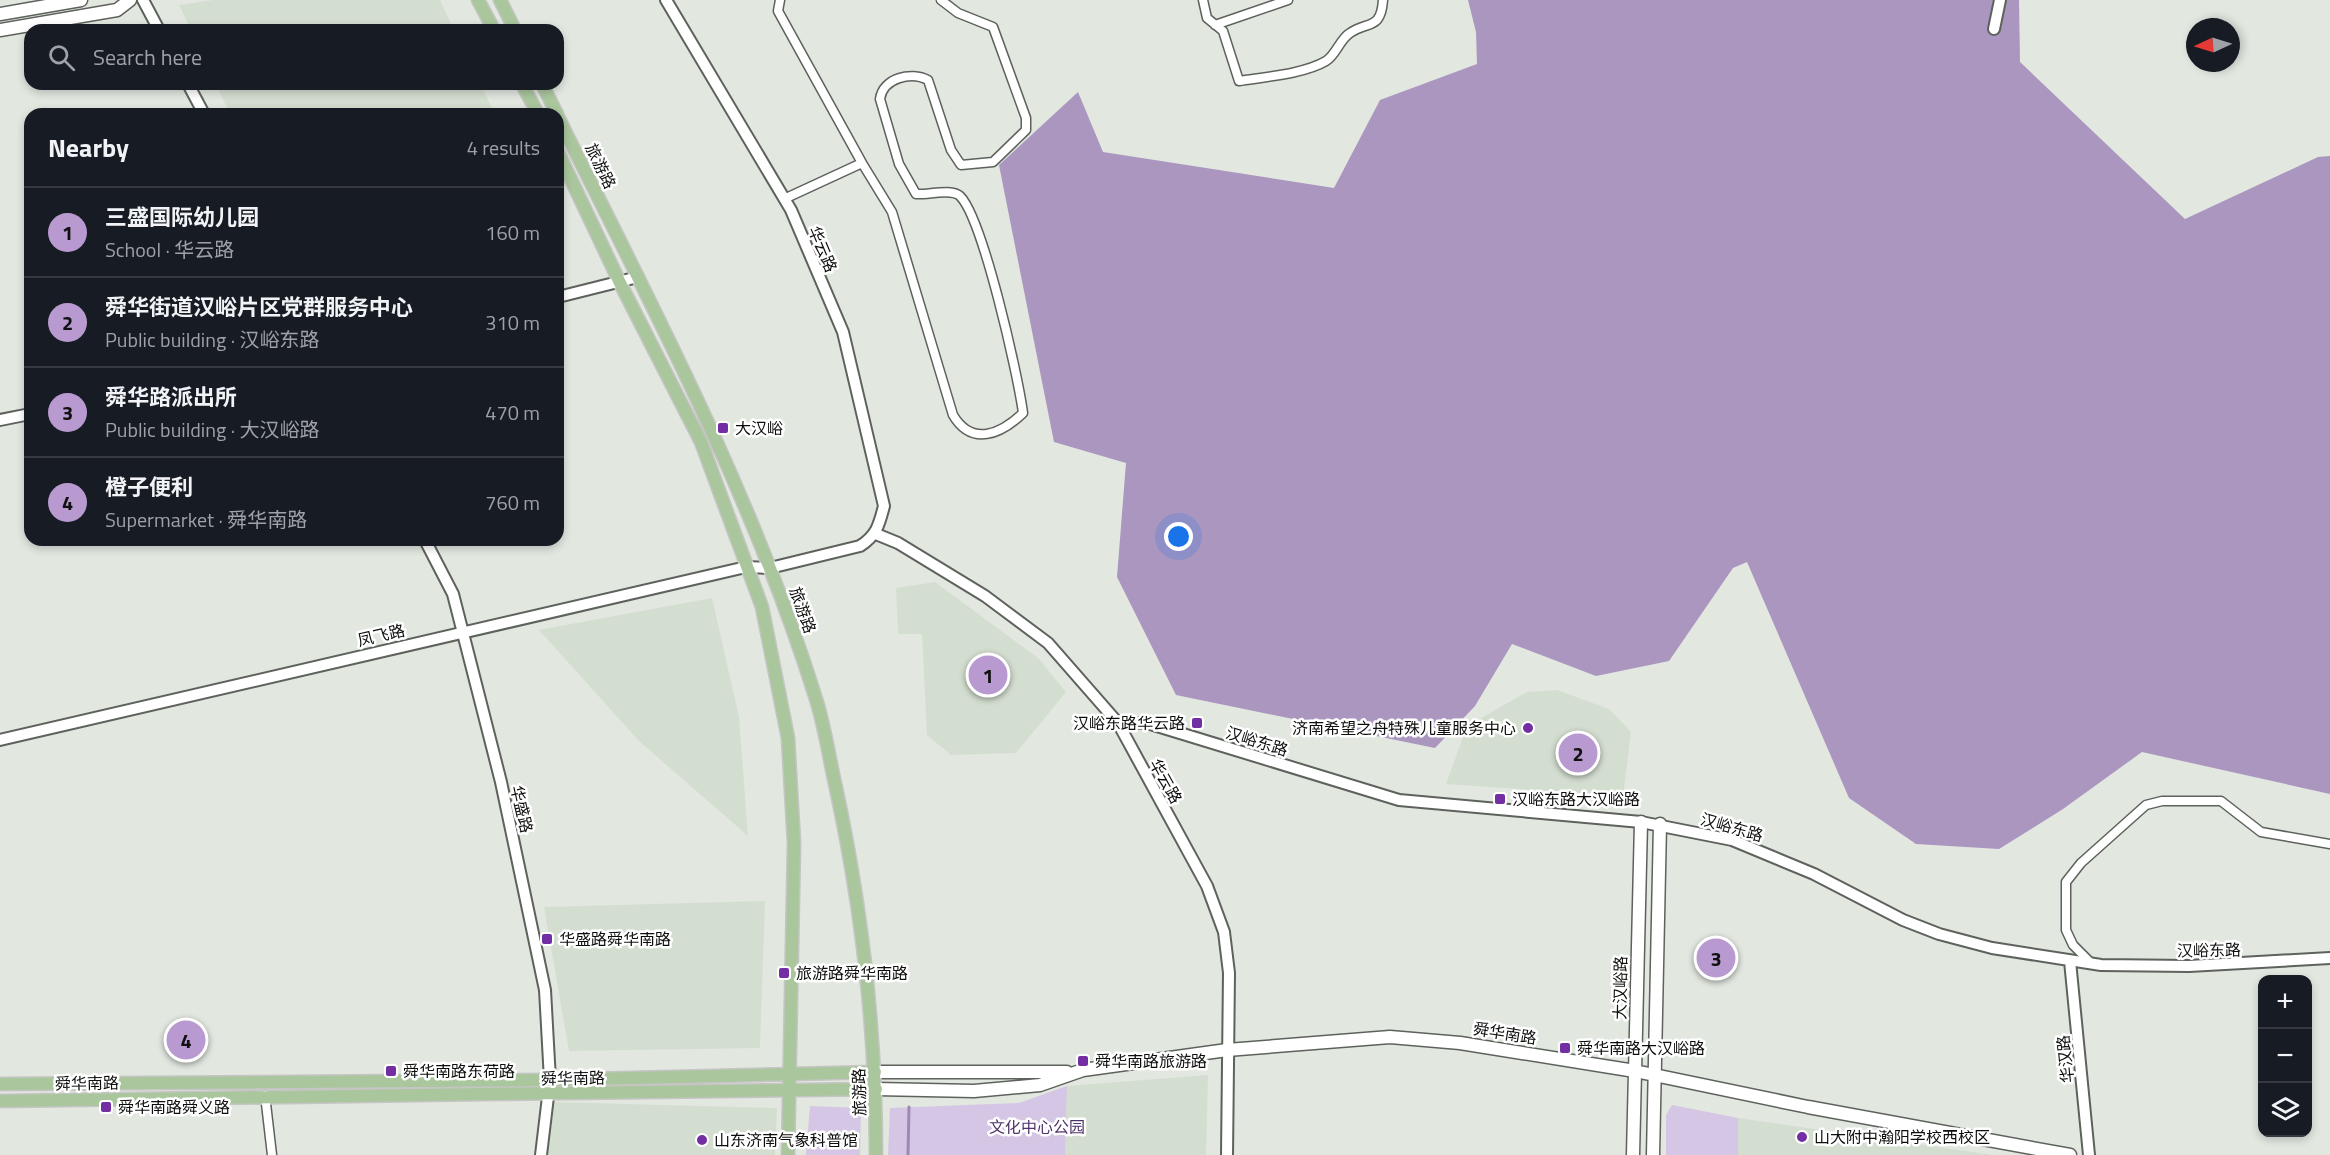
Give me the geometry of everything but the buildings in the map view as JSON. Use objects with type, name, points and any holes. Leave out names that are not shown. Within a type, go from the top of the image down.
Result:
[{"type":"main road","points":[[0,14],[81,0]]},
{"type":"main road","points":[[35,24],[117,10],[130,0]]},
{"type":"main road","points":[[478,0],[491,24]]},
{"type":"main road","points":[[500,0],[512,24]]},
{"type":"main road","points":[[0,30],[24,26]]},
{"type":"main road","points":[[525,90],[535,108]]},
{"type":"main road","name":"旅游路","points":[[545,90],[554,108]]},
{"type":"main road","name":"旅游路","points":[[564,129],[686,374],[770,568],[816,700],[846,837],[872,1018],[876,1089],[876,1155]]},
{"type":"main road","name":"旅游路","points":[[564,165],[620,283],[701,442],[762,607],[788,738],[794,843],[792,1075],[788,1155]]},
{"type":"main road","name":"大汉峪路","points":[[1633,1155],[1641,822]]},
{"type":"main road","points":[[1653,1155],[1660,824]]},
{"type":"main road","name":"舜华南路","points":[[0,1084],[550,1080],[875,1072],[1071,1072],[1227,1050],[1390,1037],[1460,1043],[1635,1071],[2070,1155]]},
{"type":"main road","name":"舜华南路","points":[[0,1101],[265,1095],[549,1095],[876,1089],[985,1090],[1040,1085],[1071,1072]]},
{"type":"street","points":[[143,0],[156,24]]},
{"type":"street","name":"华云路","points":[[666,0],[784,199],[843,332],[884,506],[876,534],[898,543],[985,596],[1048,644],[1118,723],[1207,886],[1224,932],[1229,974],[1227,1155]]},
{"type":"street","points":[[780,0],[778,11],[862,163],[892,212],[953,415],[960,426],[972,434],[992,434],[1010,426],[1023,413],[1017,373],[974,219],[959,195],[949,191],[932,195],[916,194],[899,164],[880,99],[881,91],[889,81],[919,75],[928,80],[951,150],[961,165],[993,162],[1026,130],[1026,118],[993,27],[958,13],[941,0]]},
{"type":"street","points":[[1203,0],[1207,18],[1223,31],[1239,81],[1328,60],[1350,33],[1370,26],[1382,13],[1383,0]]},
{"type":"street","points":[[1215,25],[1288,0]]},
{"type":"street","points":[[1994,29],[2000,0]]},
{"type":"street","points":[[191,90],[201,108]]},
{"type":"street","points":[[784,199],[862,163]]},
{"type":"street","points":[[564,296],[638,277]]},
{"type":"street","points":[[0,420],[24,415]]},
{"type":"street","points":[[770,568],[860,546],[876,534]]},
{"type":"street","name":"华盛路","points":[[427,546],[453,594],[526,893],[545,990],[550,1080],[541,1155]]},
{"type":"street","name":"凤飞路","points":[[0,740],[462,631],[746,567],[770,568]]},
{"type":"street","name":"汉峪东路","points":[[1118,723],[1147,723],[1398,800],[1660,824],[1732,840],[1767,853],[1903,920],[1939,934],[1992,948],[2092,964],[2189,966],[2330,958]]},
{"type":"street","points":[[2092,964],[2073,945],[2066,930],[2064,905],[2066,882],[2081,863],[2146,805],[2162,801],[2221,801],[2261,832],[2330,843]]},
{"type":"street","name":"华汉路","points":[[2070,961],[2089,1155]]},
{"type":"street","points":[[265,1095],[272,1155]]},
{"type":"shaded area","points":[[213,0],[440,0],[451,24],[188,24],[179,5]]},
{"type":"shaded area","points":[[1468,0],[2019,0],[2020,62],[2185,219],[2318,157],[2330,156],[2330,794],[2142,752],[2063,809],[1999,849],[1916,844],[1849,798],[1747,562],[1733,568],[1669,661],[1596,676],[1512,644],[1475,706],[1435,748],[1176,695],[1117,577],[1126,463],[1054,442],[999,165],[1078,92],[1103,152],[1334,188],[1380,100],[1477,64],[1476,32]]},
{"type":"shaded area","points":[[219,90],[483,90],[492,108],[227,108]]},
{"type":"shaded area","points":[[935,582],[1038,658],[1066,692],[1016,753],[951,755],[927,735],[922,634],[898,634],[896,588]]},
{"type":"shaded area","points":[[712,598],[739,717],[748,836],[639,741],[539,630]]},
{"type":"shaded area","points":[[1557,690],[1609,709],[1631,732],[1623,796],[1446,784],[1467,726],[1527,692]]},
{"type":"shaded area","points":[[765,901],[760,1048],[569,1051],[544,907]]},
{"type":"shaded area","points":[[1208,1075],[1206,1155],[1065,1155],[1067,1086]]},
{"type":"shaded area","points":[[552,1102],[777,1108],[775,1155],[546,1155]]},
{"type":"shaded area","name":"山大附中瀚阳学校西校区","points":[[1738,1118],[1993,1155],[1738,1155]]},
{"type":"green space","name":"文化中心公园","points":[[1067,1086],[1065,1155],[888,1155],[890,1108],[1019,1103]]},
{"type":"green space","points":[[1672,1105],[1738,1118],[1738,1155],[1666,1155],[1666,1115]]},
{"type":"green space","points":[[810,1106],[861,1108],[860,1155],[806,1155]]},
{"type":"waterway","points":[[908,1155],[909,1107]]},
{"type":"place","name":"大汉峪","points":[[723,428]]},
{"type":"place","name":"三盛国际幼儿园","points":[[988,675]]},
{"type":"place","name":"汉峪东路华云路","points":[[1197,723]]},
{"type":"place","name":"济南希望之舟特殊儿童服务中心","points":[[1528,728]]},
{"type":"place","name":"舜华街道汉峪片区党群服务中心","points":[[1578,753]]},
{"type":"place","name":"汉峪东路大汉峪路","points":[[1500,799]]},
{"type":"place","name":"华盛路舜华南路","points":[[547,939]]},
{"type":"place","name":"舜华路派出所","points":[[1716,958]]},
{"type":"place","name":"旅游路舜华南路","points":[[784,973]]},
{"type":"place","name":"橙子便利","points":[[186,1040]]},
{"type":"place","name":"舜华南路大汉峪路","points":[[1565,1048]]},
{"type":"place","name":"舜华南路旅游路","points":[[1083,1061]]},
{"type":"place","name":"舜华南路东荷路","points":[[391,1071]]},
{"type":"place","name":"舜华南路舜义路","points":[[106,1107]]},
{"type":"place","name":"山大附中瀚阳学校西校区","points":[[1802,1137]]},
{"type":"place","name":"山东济南气象科普馆","points":[[702,1140]]}]
